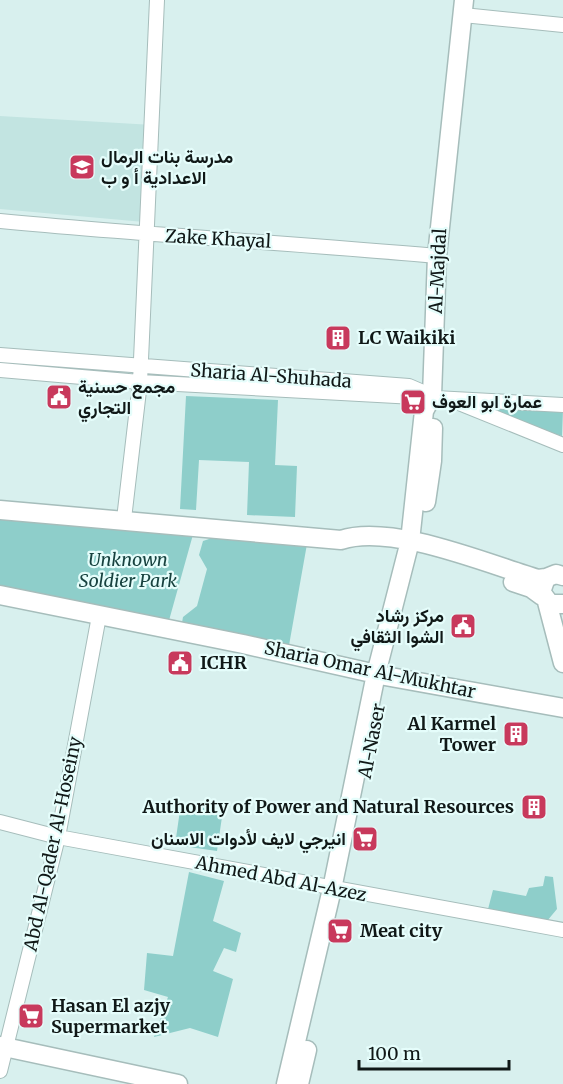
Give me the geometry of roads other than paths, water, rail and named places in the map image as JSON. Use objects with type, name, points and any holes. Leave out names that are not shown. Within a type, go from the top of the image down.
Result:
[{"type":"main road","name":"Al-Majdal","points":[[414,547],[424,411],[432,396],[437,256],[464,8]]},
{"type":"main road","points":[[0,510],[124,519],[341,540],[355,536],[414,547],[523,586],[552,591],[563,664]]},
{"type":"main road","name":"Al-Naser","points":[[299,1084],[380,675],[414,547]]},
{"type":"main road","name":"Sharia Omar Al-Mukhtar","points":[[0,595],[243,644],[380,675],[563,708]]},
{"type":"main road","points":[[563,652],[563,664]]},
{"type":"main road","name":"Al-Naser","points":[[286,1084],[337,890]]},
{"type":"main road","points":[[3,1046],[178,1084]]},
{"type":"street","points":[[124,519],[141,367],[157,0]]},
{"type":"street","points":[[464,8],[563,25]]},
{"type":"street","name":"Zake Khayal","points":[[0,221],[147,236],[300,244],[437,256]]},
{"type":"street","name":"Sharia Al-Shuhada","points":[[0,355],[409,386],[432,396]]},
{"type":"street","name":"Sharia Al-Shuhada","points":[[0,370],[140,382],[409,397],[432,396],[563,405]]},
{"type":"street","points":[[452,399],[563,445]]},
{"type":"street","name":"Abd Al-Qader Al-Hoseiny","points":[[0,1071],[3,1046],[58,837],[99,616]]},
{"type":"street","name":"Ahmed Abd Al-Azez","points":[[0,822],[58,837],[563,930]]},
{"type":"place","name":"مدرسة بنات الرمال الاعدادية أ و ب","points":[[82,167]]},
{"type":"place","name":"LC Waikiki","points":[[338,338]]},
{"type":"place","name":"مجمع حسنية التجاري","points":[[59,397]]},
{"type":"place","name":"عمارة ابو العوف","points":[[413,402]]},
{"type":"place","name":"مركز رشاد الشوا الثقافي","points":[[463,626]]},
{"type":"place","name":"ICHR","points":[[180,663]]},
{"type":"place","name":"Al Karmel Tower","points":[[516,734]]},
{"type":"place","name":"Authority of Power and Natural Resources","points":[[534,807]]},
{"type":"place","name":"انيرجي لايف لأدوات الاسنان","points":[[365,839]]},
{"type":"place","name":"Meat city","points":[[340,931]]},
{"type":"place","name":"Hasan El azjy Supermarket","points":[[31,1016]]},
{"type":"park label","name":"Unknown Soldier Park","points":[[128,570]]}]
